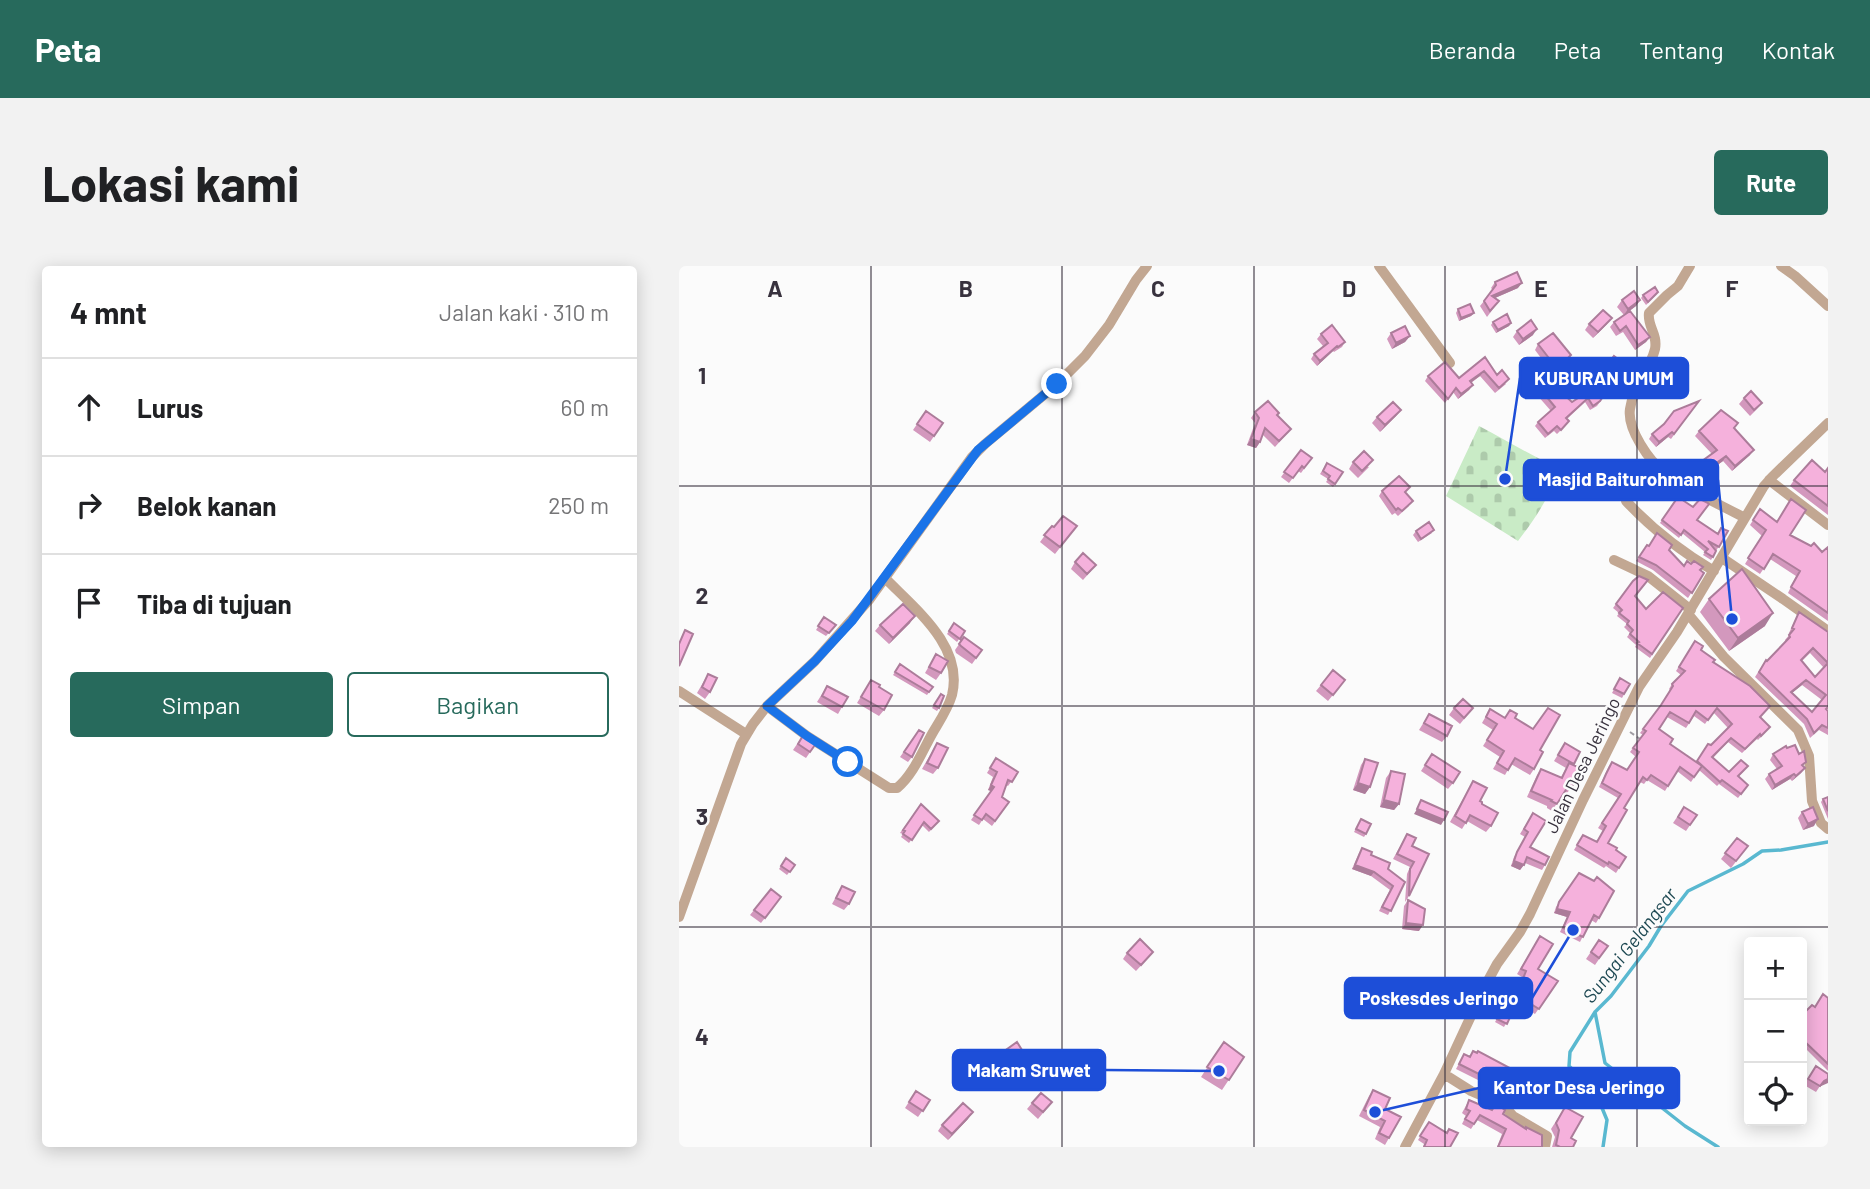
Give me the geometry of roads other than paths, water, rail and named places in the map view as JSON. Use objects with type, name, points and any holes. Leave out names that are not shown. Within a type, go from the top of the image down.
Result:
[{"type":"street","points":[[679,917],[746,734],[767,706],[825,651],[852,621],[972,457],[1013,419],[1057,384],[1085,356],[1109,325],[1147,266]]},
{"type":"street","points":[[1379,266],[1450,363]]},
{"type":"street","points":[[1690,266],[1678,286],[1649,313],[1656,346],[1634,394],[1630,421],[1644,448],[1664,472],[1745,518]]},
{"type":"street","points":[[1781,266],[1828,306]]},
{"type":"street","name":"Jalan Desa Jeringo","points":[[1405,1147],[1444,1074],[1484,988],[1530,914],[1639,687],[1689,612],[1769,480],[1828,423]]},
{"type":"street","points":[[1769,480],[1828,525]]},
{"type":"street","points":[[1626,501],[1652,526],[1714,571]]},
{"type":"street","points":[[1722,558],[1828,631]]},
{"type":"street","points":[[1614,560],[1648,576],[1689,612],[1724,657],[1798,730],[1809,756],[1812,801],[1821,823],[1828,829]]},
{"type":"street","points":[[767,706],[807,736],[889,788],[901,785],[915,766],[947,707],[953,689],[952,673],[944,645],[934,629],[885,578]]},
{"type":"street","points":[[679,691],[746,734]]},
{"type":"street","points":[[1444,1074],[1471,1091],[1496,1102],[1513,1116],[1543,1133],[1548,1140],[1545,1147]]},
{"type":"waterway","name":"Sungai Gelangsar","points":[[1603,1147],[1607,1120],[1595,1091],[1569,1066],[1570,1052],[1595,1012],[1611,996],[1688,891],[1743,864],[1762,851],[1828,842]]},
{"type":"waterway","points":[[1595,1012],[1605,1063],[1685,1126],[1718,1147]]},
{"type":"place","name":"KUBURAN UMUM","points":[[1505,479]]},
{"type":"place","name":"Masjid Baiturohman","points":[[1732,619]]},
{"type":"place","name":"Poskesdes Jeringo","points":[[1573,930]]},
{"type":"place","name":"Makam Sruwet","points":[[1219,1071]]},
{"type":"place","name":"Kantor Desa Jeringo","points":[[1375,1112]]}]
